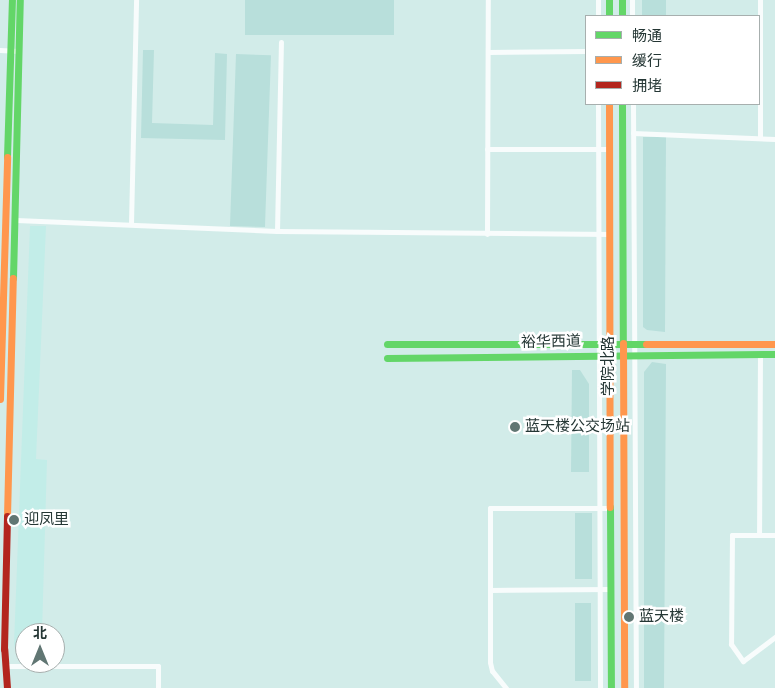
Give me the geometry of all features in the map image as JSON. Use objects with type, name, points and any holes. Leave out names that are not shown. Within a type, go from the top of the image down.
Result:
[{"type":"main road","points":[[0,399],[12,0]]},
{"type":"main road","points":[[7,688],[5,666],[10,358],[16,220],[20,0]]},
{"type":"main road","points":[[609,0],[609,15]]},
{"type":"main road","points":[[622,0],[622,15]]},
{"type":"main road","name":"学院北路","points":[[609,105],[611,688]]},
{"type":"main road","name":"学院北路","points":[[622,105],[624,688]]},
{"type":"main road","name":"裕华西道","points":[[387,344],[775,344]]},
{"type":"main road","points":[[2,348],[11,348]]},
{"type":"main road","name":"裕华西道","points":[[387,358],[775,354]]},
{"type":"main road","points":[[1,357],[10,358]]},
{"type":"main road","points":[[611,589],[624,589]]},
{"type":"street","points":[[131,224],[136,0]]},
{"type":"street","points":[[487,234],[488,0]]},
{"type":"street","points":[[598,0],[598,15]]},
{"type":"street","points":[[632,0],[632,15]]},
{"type":"street","points":[[760,0],[760,138]]},
{"type":"street","points":[[277,231],[281,42]]},
{"type":"street","points":[[0,50],[19,51]]},
{"type":"street","points":[[488,52],[585,51]]},
{"type":"street","points":[[598,105],[600,688]]},
{"type":"street","points":[[633,105],[636,688]]},
{"type":"street","points":[[633,133],[775,138]]},
{"type":"street","points":[[487,149],[609,149]]},
{"type":"street","points":[[16,220],[277,231],[610,234]]},
{"type":"street","points":[[759,535],[760,354]]},
{"type":"street","points":[[506,688],[492,671],[490,662],[490,508],[610,508]]},
{"type":"street","points":[[775,535],[732,535],[731,644],[742,660],[775,637]]},
{"type":"street","points":[[624,589],[636,588]]},
{"type":"street","points":[[490,590],[599,591],[611,589]]},
{"type":"street","points":[[5,666],[158,666],[158,688]]},
{"type":"shaded area","points":[[245,0],[394,0],[394,35],[245,35]]},
{"type":"shaded area","points":[[642,0],[666,0],[666,15],[642,15]]},
{"type":"shaded area","points":[[143,50],[154,50],[152,123],[213,125],[215,53],[227,54],[225,140],[141,138]]},
{"type":"shaded area","points":[[236,54],[271,55],[265,227],[230,226]]},
{"type":"shaded area","points":[[643,137],[666,137],[665,332],[647,330],[643,327]]},
{"type":"shaded area","points":[[30,226],[46,226],[36,459],[47,460],[42,623],[15,623],[15,648],[14,644]]},
{"type":"shaded area","points":[[652,362],[666,364],[664,688],[644,688],[644,372]]},
{"type":"shaded area","points":[[572,370],[580,370],[589,384],[589,472],[571,472]]},
{"type":"shaded area","points":[[575,513],[592,513],[592,579],[575,579]]},
{"type":"shaded area","points":[[575,603],[591,603],[591,681],[575,681]]},
{"type":"traffic: fast","points":[[7,157],[12,0]]},
{"type":"traffic: fast","points":[[13,278],[20,0]]},
{"type":"traffic: fast","points":[[609,0],[609,15]]},
{"type":"traffic: fast","points":[[622,0],[622,15]]},
{"type":"traffic: fast","points":[[622,105],[623,343]]},
{"type":"traffic: fast","points":[[387,344],[646,344]]},
{"type":"traffic: fast","points":[[387,358],[775,354]]},
{"type":"traffic: fast","points":[[610,507],[611,688]]},
{"type":"traffic: slow","points":[[609,105],[610,507]]},
{"type":"traffic: slow","points":[[0,399],[7,157]]},
{"type":"traffic: slow","points":[[7,516],[13,278]]},
{"type":"traffic: slow","points":[[623,343],[624,688]]},
{"type":"traffic: slow","points":[[646,344],[775,344]]},
{"type":"traffic: jam","points":[[7,516],[4,649],[7,688]]},
{"type":"place","name":"蓝天楼公交场站","points":[[515,427]]},
{"type":"place","name":"迎凤里","points":[[14,520]]},
{"type":"place","name":"蓝天楼","points":[[629,617]]}]
